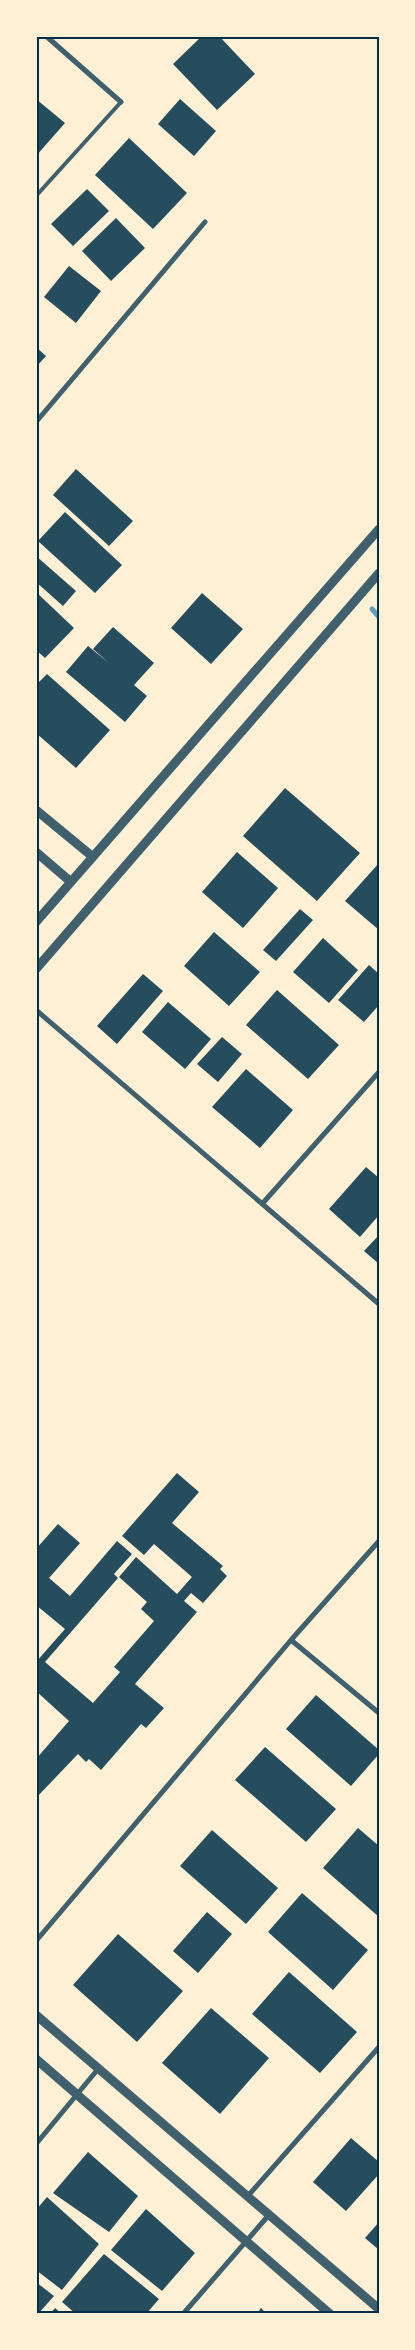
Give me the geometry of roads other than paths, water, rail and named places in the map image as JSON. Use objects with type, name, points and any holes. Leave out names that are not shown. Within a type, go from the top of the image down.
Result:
[{"type":"street","points":[[46,36],[121,102]]},
{"type":"street","points":[[36,422],[205,222]]},
{"type":"street","points":[[36,922],[379,529]]},
{"type":"street","points":[[36,970],[379,573]]},
{"type":"street","points":[[36,810],[93,857]]},
{"type":"street","points":[[36,852],[71,882]]},
{"type":"street","points":[[36,1010],[379,1304]]},
{"type":"street","points":[[262,1204],[379,1072]]},
{"type":"street","points":[[36,1941],[291,1640],[379,1541]]},
{"type":"street","points":[[291,1640],[379,1713]]},
{"type":"street","points":[[36,2015],[268,2216],[379,2309]]},
{"type":"street","points":[[246,2197],[379,2047]]},
{"type":"street","points":[[36,2059],[330,2314]]},
{"type":"street","points":[[36,2144],[98,2069]]},
{"type":"street","points":[[183,2314],[268,2216]]},
{"type":"lane","points":[[36,196],[121,102]]},
{"type":"waterway","points":[[372,609],[379,617]]}]
